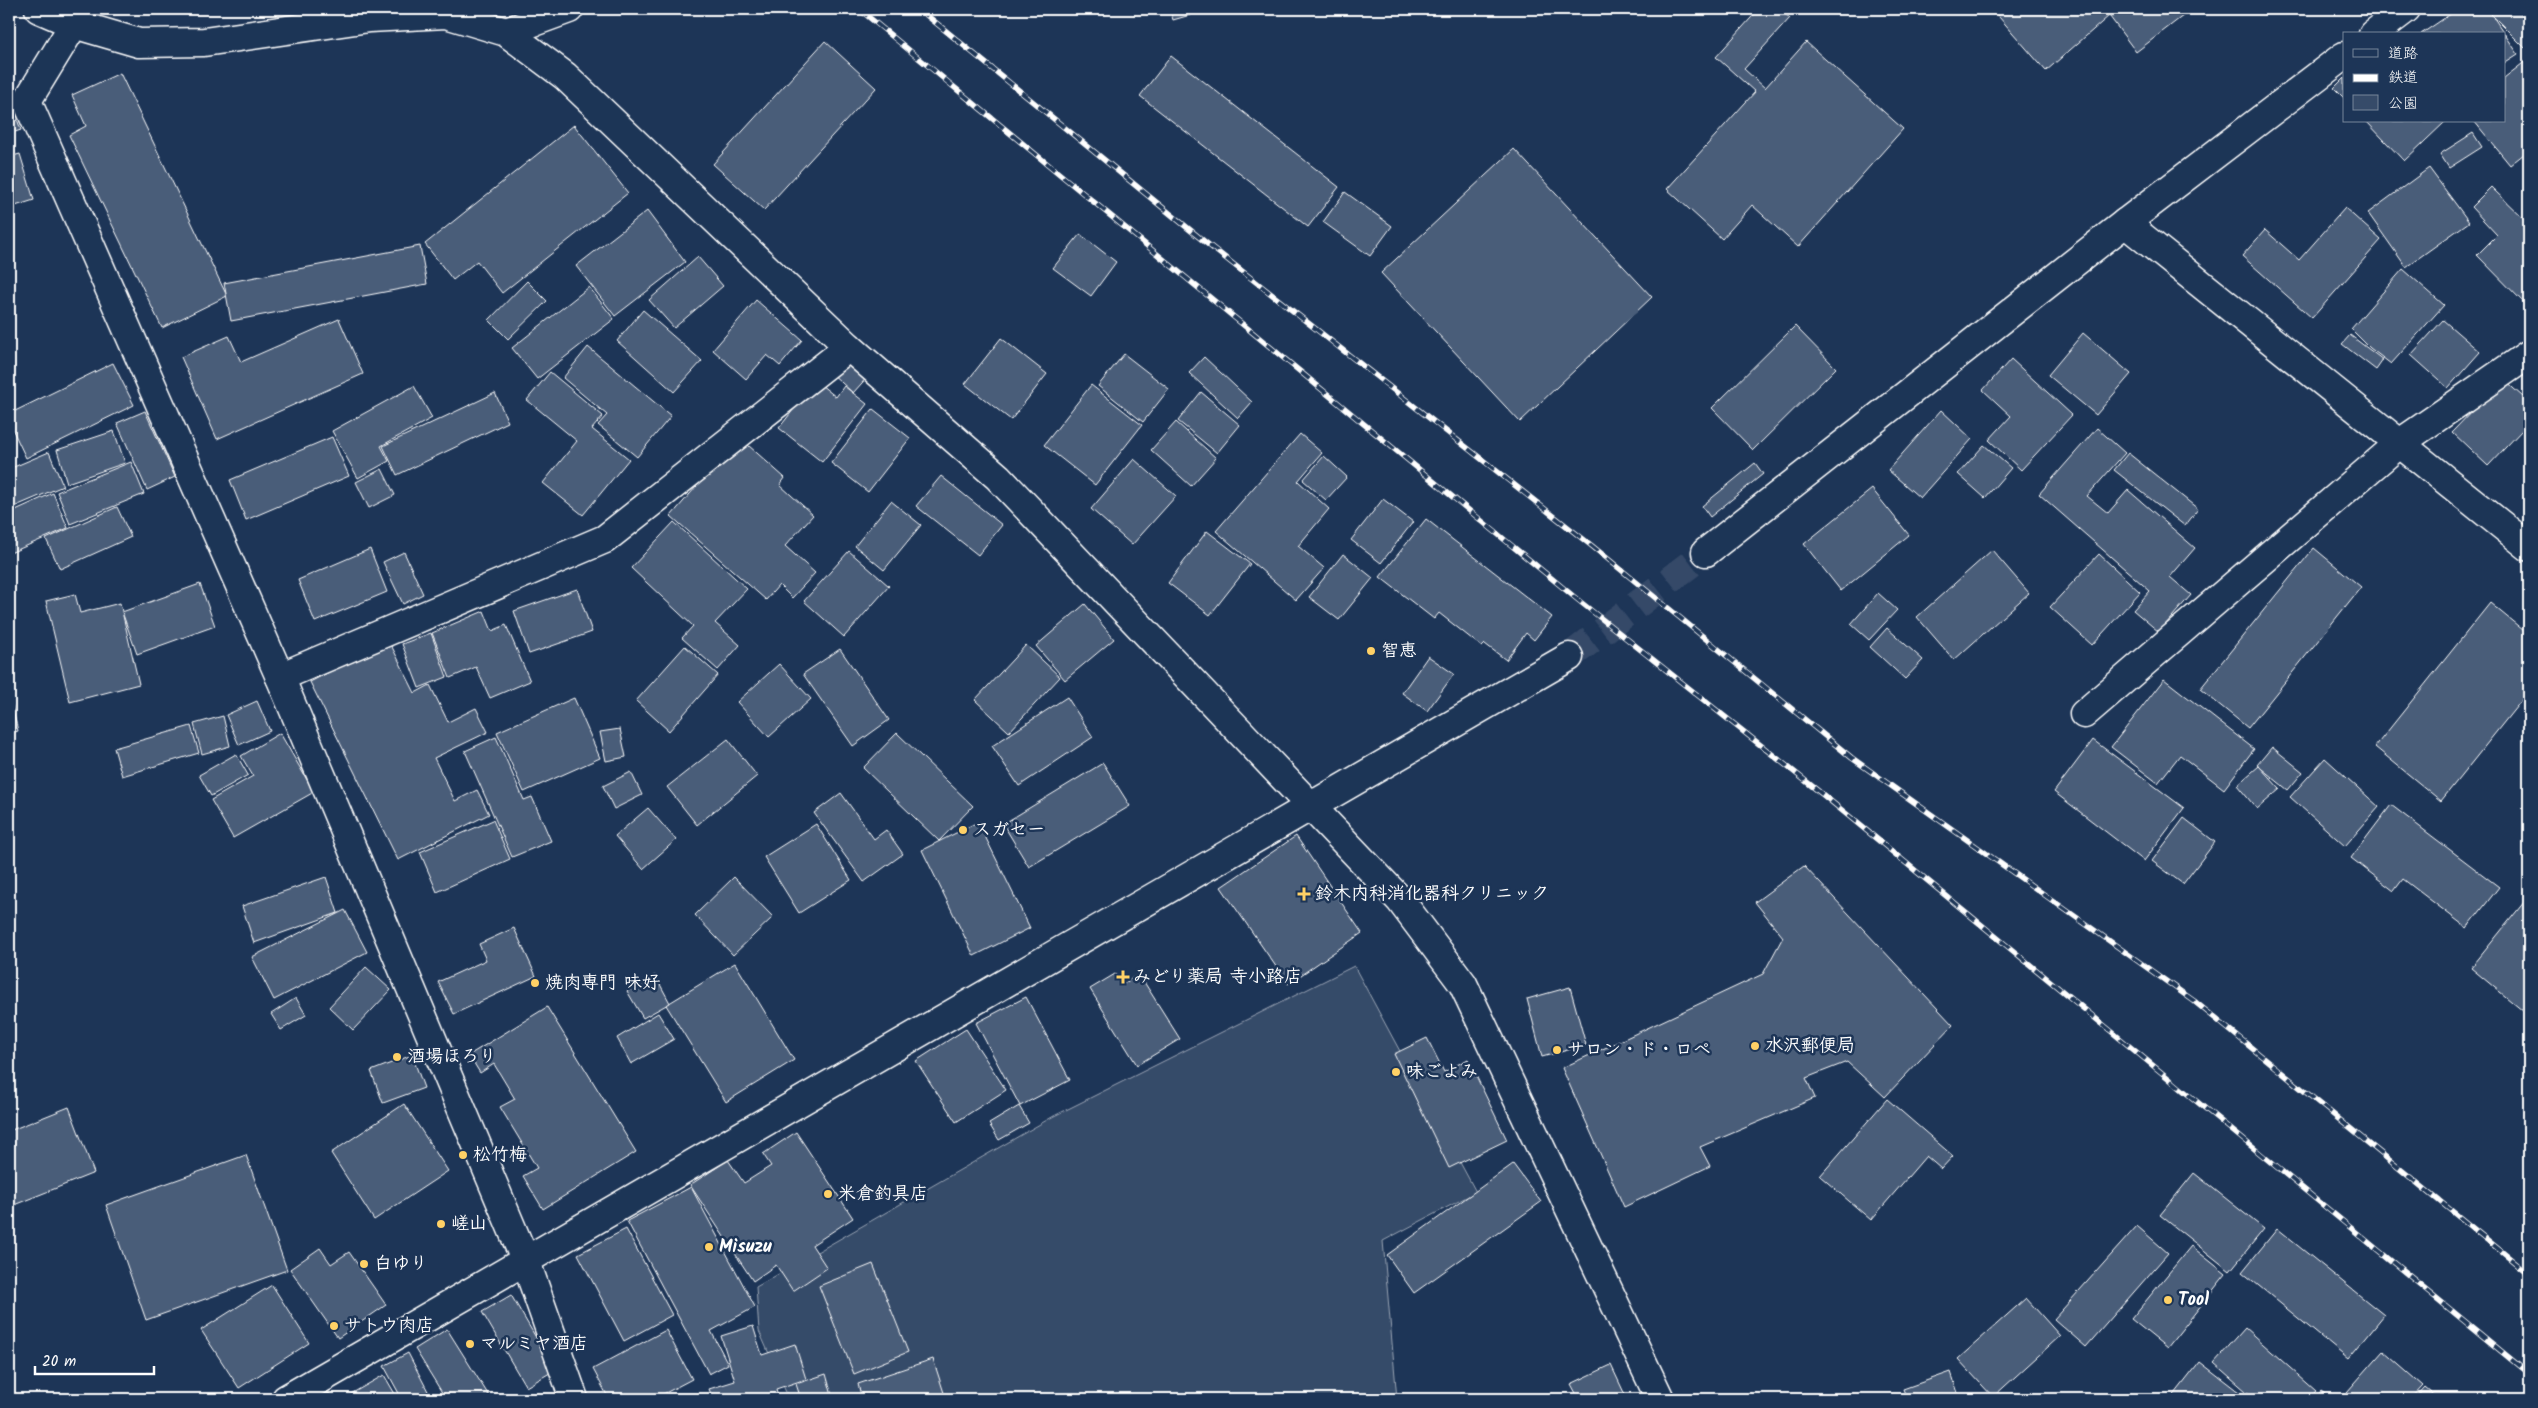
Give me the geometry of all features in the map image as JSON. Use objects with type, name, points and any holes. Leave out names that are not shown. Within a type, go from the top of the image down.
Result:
[{"type":"street","points":[[39,9],[74,24],[139,43],[204,42],[369,18],[446,14],[506,32],[565,76],[849,347],[998,476],[1310,808],[1400,900],[1462,984],[1660,1399]]},
{"type":"street","points":[[506,32],[570,9]]},
{"type":"street","points":[[2377,32],[2406,9]]},
{"type":"street","points":[[74,24],[27,101],[280,677],[526,1262],[574,1399]]},
{"type":"street","points":[[1706,552],[2125,223],[2343,57]]},
{"type":"street","points":[[2125,223],[2529,547]]},
{"type":"street","points":[[280,677],[605,539],[849,347]]},
{"type":"street","points":[[2084,714],[2400,443],[2529,354]]},
{"type":"street","points":[[286,1399],[526,1262],[1568,657]]},
{"type":"green space","points":[[1354,966],[1476,1192],[1383,1241],[1397,1399],[789,1399],[759,1331],[756,1287],[1054,1116]]},
{"type":"building","points":[[1170,9],[1211,9],[1173,20]]},
{"type":"building","points":[[1759,9],[1779,9],[1790,18],[1744,69],[1765,88],[1806,42],[1903,129],[1798,247],[1752,205],[1722,239],[1667,189],[1755,92],[1716,57]]},
{"type":"building","points":[[1992,9],[2117,9],[2046,71]]},
{"type":"building","points":[[2121,9],[2192,9],[2136,52],[2110,17]]},
{"type":"building","points":[[2458,9],[2488,9],[2503,32],[2424,32]]},
{"type":"building","points":[[2486,9],[2529,9],[2529,44],[2525,48]]},
{"type":"building","points":[[2506,36],[2518,54],[2506,62]]},
{"type":"building","points":[[825,41],[876,88],[764,210],[713,164]]},
{"type":"building","points":[[1171,56],[1339,187],[1308,227],[1140,96]]},
{"type":"building","points":[[2527,60],[2529,63],[2529,150],[2510,165],[2475,122],[2506,122],[2506,76]]},
{"type":"building","points":[[120,73],[227,296],[162,328],[69,135],[86,126],[72,95]]},
{"type":"building","points":[[2343,79],[2343,97],[2334,88]]},
{"type":"building","points":[[9,98],[21,130],[9,134]]},
{"type":"building","points":[[2367,122],[2445,122],[2404,161]]},
{"type":"building","points":[[574,125],[628,193],[502,293],[477,261],[453,280],[425,244]]},
{"type":"building","points":[[2473,133],[2482,147],[2449,168],[2440,154]]},
{"type":"building","points":[[1514,149],[1652,297],[1520,422],[1381,273]]},
{"type":"building","points":[[20,154],[34,200],[9,208],[9,157]]},
{"type":"building","points":[[2429,168],[2469,222],[2406,267],[2368,213]]},
{"type":"building","points":[[2491,187],[2529,224],[2529,308],[2477,255],[2497,235],[2471,207]]},
{"type":"building","points":[[1345,192],[1392,226],[1370,256],[1323,222]]},
{"type":"building","points":[[2345,208],[2381,240],[2312,318],[2242,256],[2265,230],[2299,260]]},
{"type":"building","points":[[647,211],[685,262],[615,316],[576,266]]},
{"type":"building","points":[[1080,234],[1116,262],[1091,296],[1053,268]]},
{"type":"building","points":[[420,246],[427,284],[231,321],[224,283]]},
{"type":"building","points":[[698,257],[723,286],[674,328],[649,300]]},
{"type":"building","points":[[2403,269],[2444,305],[2391,364],[2370,348],[2351,329]]},
{"type":"building","points":[[527,281],[547,301],[508,339],[489,320]]},
{"type":"building","points":[[589,287],[614,319],[537,379],[512,348]]},
{"type":"building","points":[[756,300],[802,340],[780,366],[767,355],[746,379],[713,350]]},
{"type":"building","points":[[643,310],[702,361],[674,392],[617,341]]},
{"type":"building","points":[[339,319],[363,374],[217,439],[181,357],[229,336],[241,362]]},
{"type":"building","points":[[2443,320],[2480,352],[2448,388],[2411,355]]},
{"type":"building","points":[[1795,326],[1836,368],[1753,450],[1712,408]]},
{"type":"building","points":[[2083,333],[2131,374],[2096,415],[2048,375]]},
{"type":"building","points":[[2350,335],[2383,360],[2376,370],[2342,344]]},
{"type":"building","points":[[1001,338],[1047,374],[1011,420],[965,384]]},
{"type":"building","points":[[588,347],[671,416],[637,457],[598,425],[607,415],[563,378]]},
{"type":"building","points":[[847,353],[870,374],[853,393],[830,372]]},
{"type":"building","points":[[1124,354],[1169,389],[1143,422],[1098,386]]},
{"type":"building","points":[[1204,357],[1252,402],[1238,418],[1189,373]]},
{"type":"building","points":[[2011,359],[2072,415],[2021,470],[1989,440],[2011,416],[1983,390]]},
{"type":"building","points":[[113,363],[134,405],[26,458],[9,422],[9,414]]},
{"type":"building","points":[[550,372],[603,416],[592,429],[629,459],[583,515],[543,483],[577,441],[527,400]]},
{"type":"building","points":[[2503,379],[2523,397],[2529,390],[2529,435],[2523,429],[2488,466],[2452,432]]},
{"type":"building","points":[[816,381],[836,397],[844,386],[867,404],[822,462],[779,428]]},
{"type":"building","points":[[1091,385],[1142,425],[1095,485],[1044,445]]},
{"type":"building","points":[[414,386],[432,418],[381,446],[389,461],[358,478],[332,431]]},
{"type":"building","points":[[1201,392],[1240,425],[1217,453],[1178,421]]},
{"type":"building","points":[[495,393],[508,422],[397,475],[383,446]]},
{"type":"building","points":[[873,409],[910,438],[868,492],[831,463]]},
{"type":"building","points":[[1941,410],[1972,439],[1920,498],[1888,470]]},
{"type":"building","points":[[145,411],[175,477],[147,490],[117,423]]},
{"type":"building","points":[[1176,422],[1216,458],[1191,486],[1151,450]]},
{"type":"building","points":[[2097,428],[2125,453],[2087,496],[2108,513],[2128,490],[2195,548],[2170,577],[2191,595],[2159,632],[2133,610],[2150,591],[2039,494]]},
{"type":"building","points":[[114,431],[125,463],[67,483],[57,450]]},
{"type":"building","points":[[1300,434],[1322,453],[1298,481],[1329,509],[1298,546],[1324,568],[1296,600],[1216,531]]},
{"type":"building","points":[[332,437],[349,476],[246,520],[230,480]]},
{"type":"building","points":[[739,437],[785,478],[780,485],[813,515],[785,546],[815,573],[792,598],[779,585],[766,600],[671,516]]},
{"type":"building","points":[[1984,445],[2011,468],[1985,498],[1958,474]]},
{"type":"building","points":[[49,452],[63,486],[9,509],[9,469]]},
{"type":"building","points":[[2128,453],[2198,509],[2185,526],[2114,470]]},
{"type":"building","points":[[1324,456],[1347,477],[1326,500],[1303,480]]},
{"type":"building","points":[[1134,459],[1176,496],[1132,545],[1091,509]]},
{"type":"building","points":[[131,462],[144,494],[70,524],[57,492]]},
{"type":"building","points":[[1755,463],[1763,474],[1710,517],[1702,506]]},
{"type":"building","points":[[382,469],[395,495],[369,508],[356,482]]},
{"type":"building","points":[[941,476],[1002,525],[978,555],[916,506]]},
{"type":"building","points":[[1872,489],[1909,535],[1841,591],[1804,544]]},
{"type":"building","points":[[53,493],[68,528],[10,553],[9,513]]},
{"type":"building","points":[[1383,499],[1413,522],[1381,563],[1351,540]]},
{"type":"building","points":[[891,501],[921,525],[884,570],[855,546]]},
{"type":"building","points":[[117,507],[131,537],[60,569],[46,539]]},
{"type":"building","points":[[1426,519],[1552,617],[1534,640],[1526,633],[1506,660],[1485,644],[1482,647],[1439,613],[1434,619],[1380,577]]},
{"type":"building","points":[[674,522],[747,589],[715,623],[740,645],[718,670],[682,638],[693,626],[631,568]]},
{"type":"building","points":[[1207,531],[1250,564],[1210,615],[1168,583]]},
{"type":"building","points":[[2314,548],[2361,587],[2248,728],[2200,689]]},
{"type":"building","points":[[370,549],[387,592],[315,622],[298,580]]},
{"type":"building","points":[[1992,550],[2029,593],[1954,660],[1917,617]]},
{"type":"building","points":[[849,551],[889,586],[844,637],[804,601]]},
{"type":"building","points":[[404,552],[423,594],[403,604],[383,562]]},
{"type":"building","points":[[1343,554],[1373,578],[1339,620],[1309,597]]},
{"type":"building","points":[[2099,554],[2140,592],[2092,645],[2050,607]]},
{"type":"building","points":[[200,584],[215,626],[137,654],[122,612]]},
{"type":"building","points":[[577,589],[592,632],[529,654],[514,611]]},
{"type":"building","points":[[1878,593],[1897,610],[1869,640],[1851,624]]},
{"type":"building","points":[[75,594],[80,613],[120,603],[139,684],[70,702],[46,601]]},
{"type":"building","points":[[2490,603],[2529,635],[2529,691],[2441,801],[2375,747]]},
{"type":"building","points":[[1085,604],[1114,639],[1065,680],[1036,646]]},
{"type":"building","points":[[484,611],[492,631],[506,625],[530,681],[490,698],[476,667],[450,678],[432,633]]},
{"type":"building","points":[[1887,628],[1923,660],[1905,679],[1870,647]]},
{"type":"building","points":[[431,633],[447,677],[419,688],[402,644]]},
{"type":"building","points":[[389,641],[415,693],[430,685],[448,722],[476,708],[488,732],[434,758],[455,801],[477,790],[489,814],[398,860],[310,682]]},
{"type":"building","points":[[1026,645],[1060,677],[1009,732],[975,700]]},
{"type":"building","points":[[685,646],[718,675],[669,731],[636,701]]},
{"type":"building","points":[[840,649],[889,720],[853,746],[803,674]]},
{"type":"building","points":[[1428,656],[1454,674],[1427,711],[1402,693]]},
{"type":"building","points":[[779,664],[811,699],[769,737],[737,702]]},
{"type":"building","points":[[2164,679],[2254,749],[2224,789],[2180,755],[2158,783],[2111,747]]},
{"type":"building","points":[[9,694],[18,731],[9,734]]},
{"type":"building","points":[[1067,697],[1093,737],[1019,786],[992,746]]},
{"type":"building","points":[[574,698],[600,758],[524,792],[497,732]]},
{"type":"building","points":[[257,701],[270,731],[239,745],[226,715]]},
{"type":"building","points":[[223,716],[230,746],[202,754],[194,724]]},
{"type":"building","points":[[191,726],[199,753],[122,776],[114,748]]},
{"type":"building","points":[[620,729],[626,757],[606,761],[600,732]]},
{"type":"building","points":[[280,733],[314,792],[233,838],[211,800],[253,776],[241,756]]},
{"type":"building","points":[[897,733],[973,806],[939,841],[863,768]]},
{"type":"building","points":[[496,737],[524,800],[532,797],[551,841],[512,857],[465,751]]},
{"type":"building","points":[[728,739],[757,776],[697,825],[667,787]]},
{"type":"building","points":[[2093,740],[2184,808],[2144,861],[2054,792]]},
{"type":"building","points":[[2272,747],[2303,772],[2288,790],[2257,765]]},
{"type":"building","points":[[236,754],[248,775],[211,796],[199,775]]},
{"type":"building","points":[[2325,758],[2379,807],[2345,846],[2290,797]]},
{"type":"building","points":[[1103,763],[1130,806],[1029,867],[1003,824]]},
{"type":"building","points":[[2259,766],[2280,789],[2257,809],[2237,785]]},
{"type":"building","points":[[631,772],[642,795],[614,809],[603,786]]},
{"type":"building","points":[[841,793],[874,839],[886,830],[903,854],[864,882],[814,813]]},
{"type":"building","points":[[2391,805],[2499,887],[2467,928],[2403,879],[2394,891],[2351,858]]},
{"type":"building","points":[[648,808],[676,840],[643,869],[615,836]]},
{"type":"building","points":[[2184,818],[2215,842],[2183,884],[2152,861]]},
{"type":"building","points":[[493,820],[510,859],[437,892],[420,852]]},
{"type":"building","points":[[978,822],[1030,928],[974,956],[922,850]]},
{"type":"building","points":[[816,824],[851,880],[799,913],[764,857]]},
{"type":"building","points":[[1296,836],[1362,933],[1288,984],[1221,887]]},
{"type":"building","points":[[1804,866],[1953,1025],[1885,1097],[1847,1062],[1806,1078],[1815,1098],[1700,1147],[1710,1166],[1624,1207],[1562,1068],[1763,974],[1783,937],[1755,902]]},
{"type":"building","points":[[326,877],[338,913],[254,943],[242,906]]},
{"type":"building","points":[[734,877],[773,917],[733,955],[695,915]]},
{"type":"building","points":[[2529,896],[2529,1016],[2471,968]]},
{"type":"building","points":[[345,910],[367,952],[274,1000],[252,957]]},
{"type":"building","points":[[514,928],[536,976],[454,1014],[438,982],[486,960],[479,944]]},
{"type":"building","points":[[735,963],[794,1060],[726,1102],[666,1005]]},
{"type":"building","points":[[366,967],[391,990],[353,1030],[329,1007]]},
{"type":"building","points":[[1115,974],[1122,985],[1139,974],[1180,1039],[1137,1065],[1090,989]]},
{"type":"building","points":[[655,975],[670,1003],[643,1018],[627,991]]},
{"type":"building","points":[[1570,987],[1586,1045],[1542,1057],[1527,999]]},
{"type":"building","points":[[1026,997],[1070,1080],[1020,1106],[976,1023]]},
{"type":"building","points":[[296,998],[306,1015],[281,1030],[271,1014]]},
{"type":"building","points":[[547,1007],[636,1152],[543,1209],[523,1176],[537,1168],[500,1107],[515,1099],[494,1064],[480,1073],[469,1055]]},
{"type":"building","points":[[658,1013],[674,1039],[631,1064],[617,1038]]},
{"type":"building","points":[[966,1029],[1006,1090],[956,1122],[916,1061]]},
{"type":"building","points":[[1427,1038],[1444,1072],[1468,1059],[1507,1140],[1449,1168],[1394,1054]]},
{"type":"building","points":[[412,1055],[424,1088],[383,1103],[371,1071]]},
{"type":"building","points":[[1887,1099],[1953,1156],[1941,1169],[1926,1156],[1871,1220],[1820,1176]]},
{"type":"building","points":[[404,1104],[448,1171],[374,1220],[331,1153]]},
{"type":"building","points":[[1019,1106],[1029,1123],[999,1140],[989,1124]]},
{"type":"building","points":[[69,1107],[94,1173],[9,1207],[9,1131]]},
{"type":"building","points":[[796,1132],[853,1218],[812,1245],[827,1268],[793,1291],[776,1265],[753,1281],[690,1185],[728,1160],[744,1183],[771,1166],[763,1154]]},
{"type":"building","points":[[246,1155],[287,1270],[146,1320],[106,1205]]},
{"type":"building","points":[[1513,1164],[1541,1202],[1414,1293],[1387,1255]]},
{"type":"building","points":[[2194,1173],[2264,1229],[2230,1271],[2160,1215]]},
{"type":"building","points":[[691,1187],[755,1307],[711,1331],[728,1364],[709,1374],[627,1221]]},
{"type":"building","points":[[2137,1226],[2168,1253],[2086,1347],[2054,1319]]},
{"type":"building","points":[[626,1229],[672,1315],[624,1341],[578,1254]]},
{"type":"building","points":[[2277,1229],[2384,1315],[2348,1359],[2242,1272]]},
{"type":"building","points":[[2191,1246],[2226,1274],[2167,1348],[2131,1319]]},
{"type":"building","points":[[320,1248],[331,1264],[349,1252],[386,1305],[338,1338],[290,1269]]},
{"type":"building","points":[[873,1264],[908,1352],[854,1374],[819,1286]]},
{"type":"building","points":[[272,1285],[309,1343],[239,1388],[201,1330]]},
{"type":"building","points":[[511,1295],[555,1370],[526,1387],[482,1312]]},
{"type":"building","points":[[2026,1298],[2060,1336],[1993,1397],[1958,1359]]},
{"type":"building","points":[[753,1326],[762,1355],[795,1344],[806,1379],[776,1389],[779,1399],[713,1399],[709,1389],[735,1381],[721,1336]]},
{"type":"building","points":[[2245,1328],[2316,1391],[2308,1399],[2255,1399],[2214,1363]]},
{"type":"building","points":[[447,1329],[491,1399],[446,1399],[415,1349]]},
{"type":"building","points":[[666,1330],[692,1379],[654,1399],[609,1399],[593,1369]]},
{"type":"building","points":[[2383,1351],[2423,1386],[2411,1399],[2355,1399],[2347,1392]]},
{"type":"building","points":[[408,1353],[432,1399],[402,1399],[384,1366]]},
{"type":"building","points":[[933,1359],[946,1399],[862,1399],[858,1384]]},
{"type":"building","points":[[2200,1362],[2248,1399],[2171,1399]]},
{"type":"building","points":[[1611,1365],[1627,1399],[1579,1399],[1571,1384]]},
{"type":"building","points":[[1951,1372],[1960,1399],[1907,1399],[1903,1389]]},
{"type":"building","points":[[826,1374],[833,1399],[801,1399],[796,1384]]},
{"type":"building","points":[[384,1375],[398,1399],[342,1399]]},
{"type":"building","points":[[2425,1388],[2438,1399],[2415,1399]]},
{"type":"building","points":[[2321,1391],[2332,1399],[2315,1399]]},
{"type":"building","points":[[329,1393],[332,1399],[319,1399]]},
{"type":"tunnel","points":[[1569,657],[1706,552]]},
{"type":"railway","points":[[859,9],[1578,600],[1822,794],[2529,1374]]},
{"type":"railway","points":[[919,9],[1205,242],[1592,546],[1852,758],[2194,1001],[2529,1274]]},
{"type":"place","name":"智恵","points":[[1371,651]]},
{"type":"place","name":"スガセー","points":[[963,830]]},
{"type":"place","name":"鈴木内科消化器科クリニック","points":[[1304,894]]},
{"type":"place","name":"みどり薬局 寺小路店","points":[[1123,977]]},
{"type":"place","name":"焼肉専門 味好","points":[[535,983]]},
{"type":"place","name":"水沢郵便局","points":[[1755,1046]]},
{"type":"place","name":"サロン・ド・ロペ","points":[[1557,1050]]},
{"type":"place","name":"酒場ほろり","points":[[397,1057]]},
{"type":"place","name":"味ごよみ","points":[[1396,1072]]},
{"type":"place","name":"松竹梅","points":[[463,1155]]},
{"type":"place","name":"米倉釣具店","points":[[828,1194]]},
{"type":"place","name":"嵯山","points":[[441,1224]]},
{"type":"place","name":"Misuzu","points":[[709,1247]]},
{"type":"place","name":"白ゆり","points":[[364,1264]]},
{"type":"place","name":"Tool","points":[[2168,1300]]},
{"type":"place","name":"サトウ肉店","points":[[334,1326]]},
{"type":"place","name":"マルミヤ酒店","points":[[470,1344]]}]
